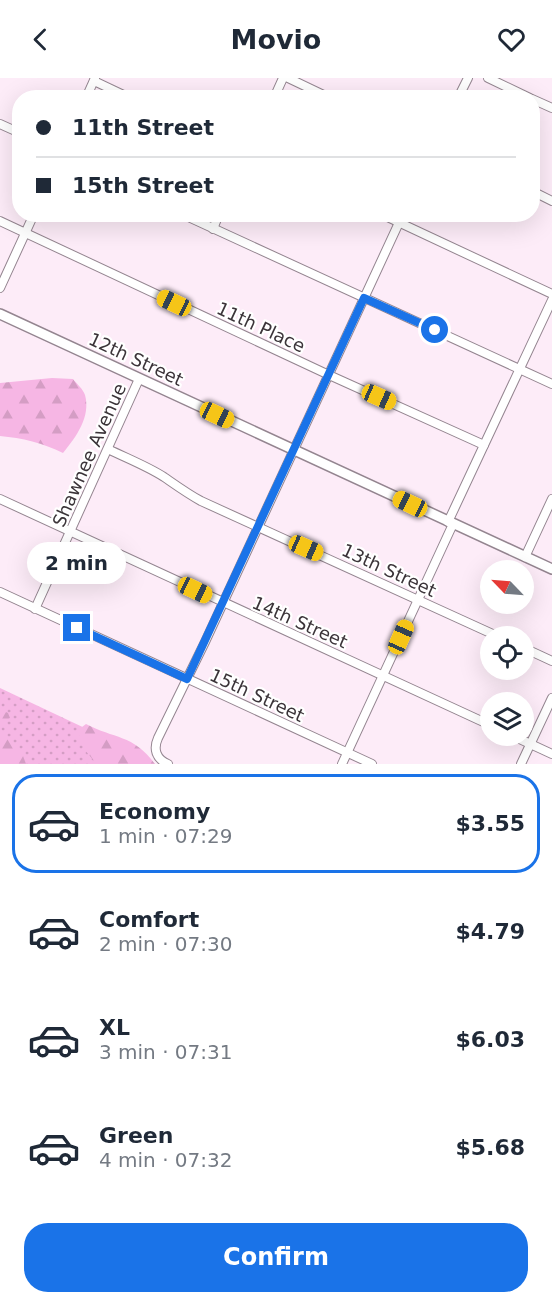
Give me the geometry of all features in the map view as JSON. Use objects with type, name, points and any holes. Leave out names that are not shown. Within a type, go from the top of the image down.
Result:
[{"type":"main road","name":"12th Street","points":[[0,314],[552,569]]},
{"type":"street","points":[[288,78],[313,90]]},
{"type":"street","points":[[488,78],[514,90]]},
{"type":"street","points":[[95,80],[114,90]]},
{"type":"street","name":"11th Place","points":[[0,221],[484,445]]},
{"type":"street","points":[[0,288],[31,222]]},
{"type":"street","points":[[199,222],[552,384]]},
{"type":"street","points":[[213,229],[216,222]]},
{"type":"street","points":[[165,763],[156,753],[156,743],[259,527],[399,223],[552,294]]},
{"type":"street","points":[[342,764],[418,599],[484,445],[552,300]]},
{"type":"street","name":"Shawnee Avenue","points":[[35,609],[140,379]]},
{"type":"street","name":"13th Street","points":[[108,449],[166,478],[180,490],[480,628]]},
{"type":"street","points":[[525,557],[552,498]]},
{"type":"street","name":"14th Street","points":[[0,499],[480,720]]},
{"type":"street","name":"15th Street","points":[[0,592],[372,764]]},
{"type":"street","points":[[534,653],[552,661]]},
{"type":"street","points":[[534,737],[552,698]]},
{"type":"street","points":[[534,745],[552,754]]},
{"type":"street","points":[[521,764],[530,746]]},
{"type":"green space","points":[[52,378],[73,379],[84,393],[86,403],[81,426],[63,453],[48,446],[0,436],[0,383]]},
{"type":"green space","points":[[0,688],[144,756],[153,764],[0,764]]},
{"type":"green space","points":[[0,709],[8,713],[10,718],[5,721],[1,729],[23,756],[26,764],[0,764]]},
{"type":"green space","points":[[86,724],[131,742],[147,754],[155,764],[98,764],[87,753],[79,735],[78,730]]},
{"type":"route","points":[[77,628],[187,679],[364,298],[435,330]]}]
